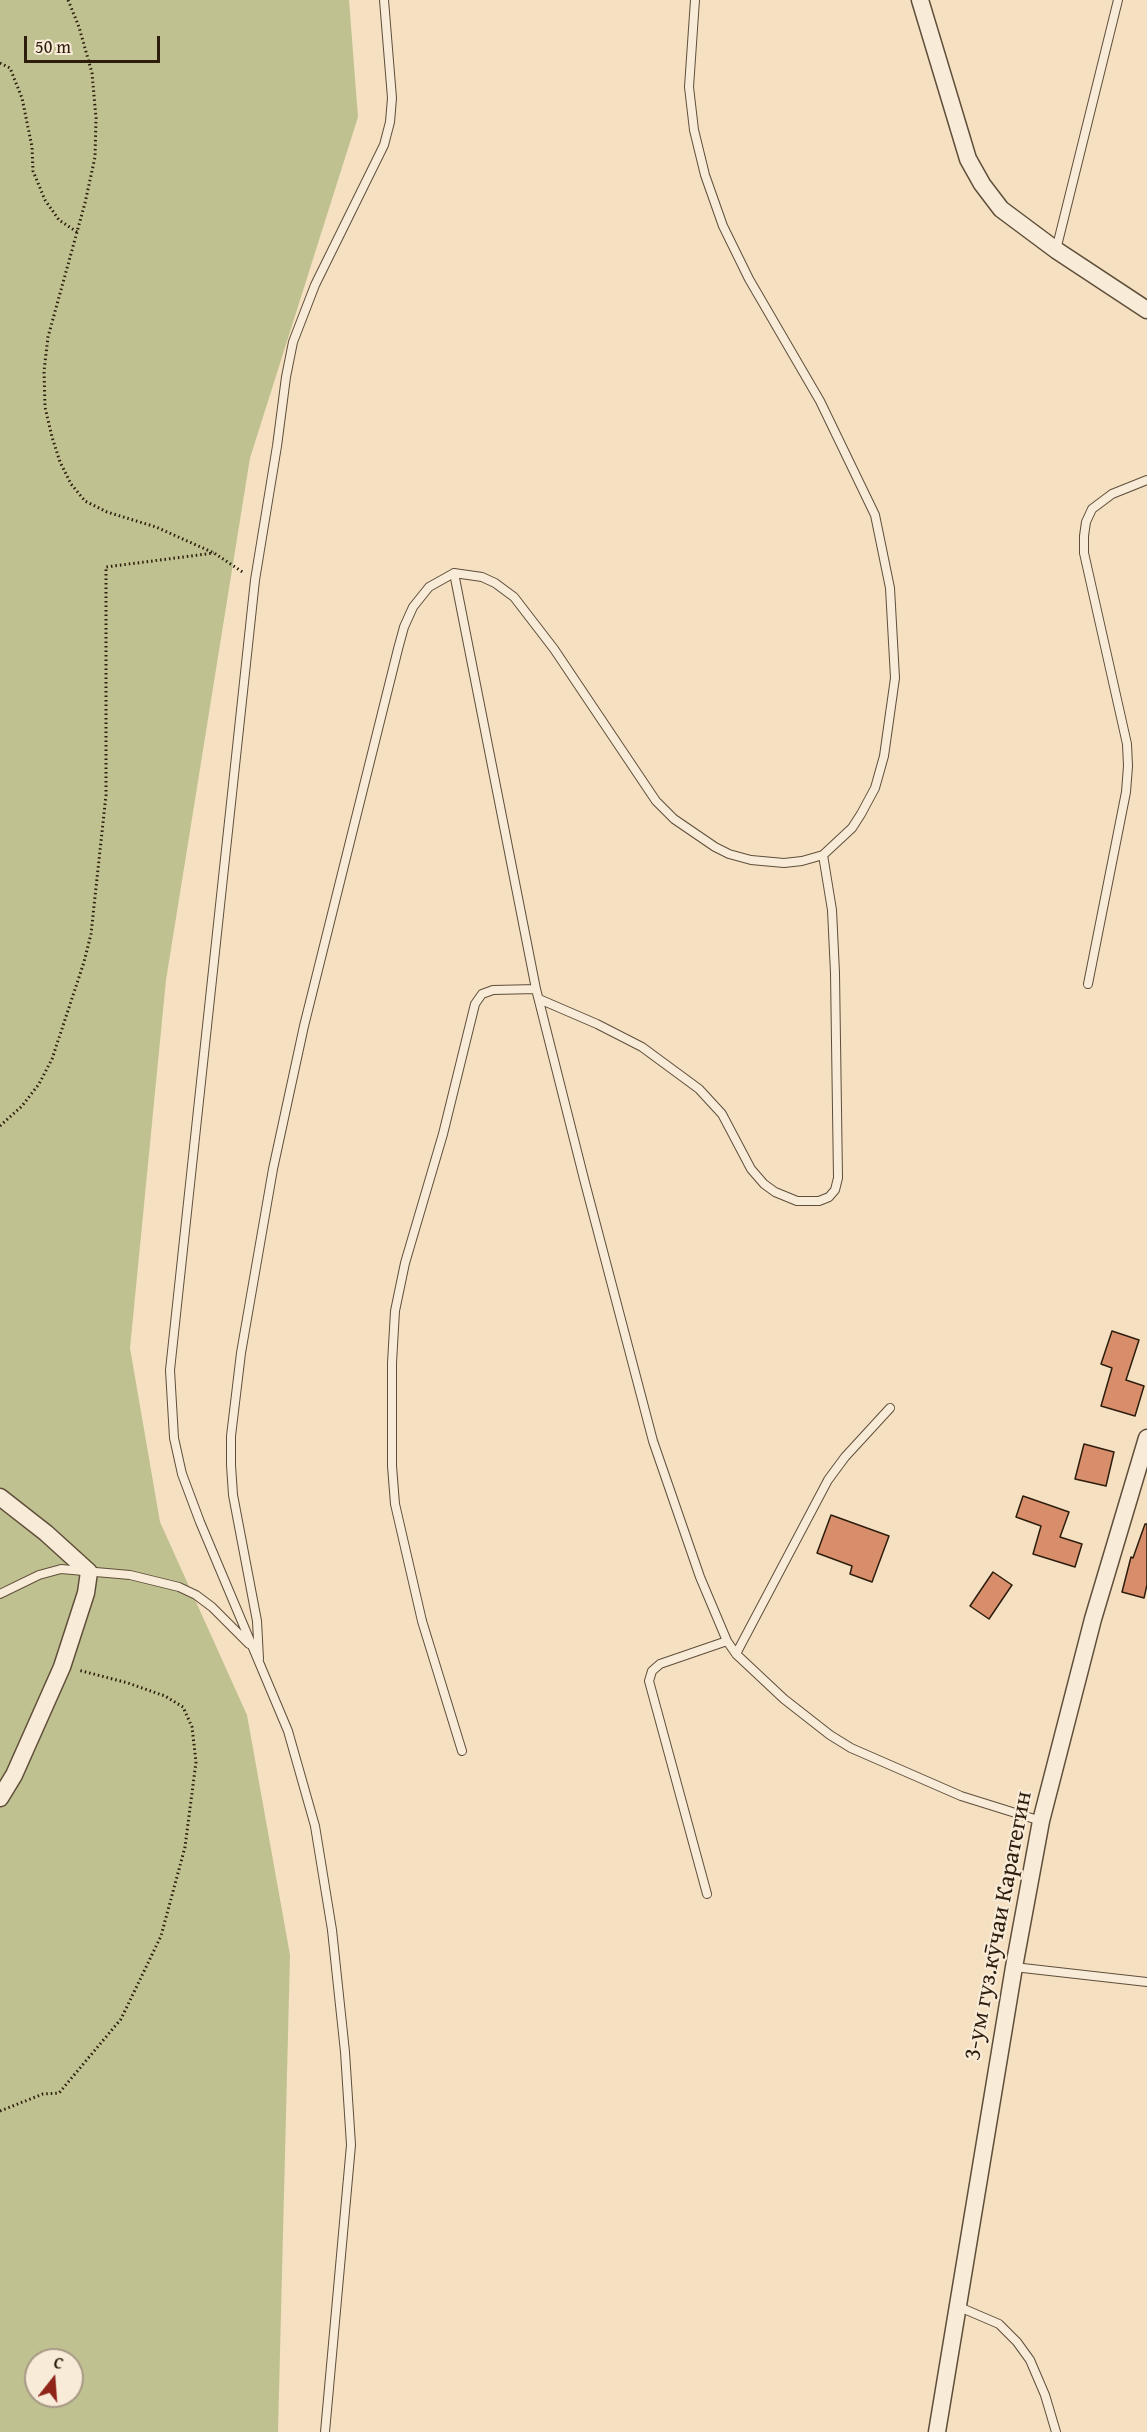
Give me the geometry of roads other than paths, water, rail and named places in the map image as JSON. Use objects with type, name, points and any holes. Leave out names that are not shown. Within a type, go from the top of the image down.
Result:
[{"type":"street","points":[[920,0],[968,159],[981,184],[1001,209],[1056,250],[1147,310]]},
{"type":"street","name":"3-ум гуз.кӯчаи Каратегин","points":[[936,2432],[1014,1967],[1041,1821],[1094,1619],[1147,1438]]},
{"type":"street","points":[[0,1497],[46,1533],[89,1572],[86,1593],[62,1666],[19,1765],[0,1798]]},
{"type":"lane","points":[[325,2432],[351,2145],[345,2052],[332,1930],[315,1826],[288,1731],[182,1474],[174,1438],[170,1370],[255,580],[286,377],[294,342],[315,285],[384,146],[390,122],[392,98],[384,0]]},
{"type":"lane","points":[[259,1659],[257,1621],[233,1495],[231,1465],[231,1436],[248,1305],[273,1169],[304,1026],[398,649],[413,607],[429,587],[454,573],[482,577],[495,583],[514,597],[554,649],[656,801],[674,819],[729,854],[751,860],[784,863],[823,855],[840,841],[861,814],[875,788],[884,756],[895,678],[890,588],[875,515],[820,401],[749,279],[723,226],[705,175],[693,130],[689,87],[695,0]]},
{"type":"lane","points":[[1056,250],[1118,0]]},
{"type":"lane","points":[[1088,984],[1126,792],[1128,766],[1127,744],[1084,554],[1084,536],[1086,522],[1092,509],[1112,494],[1147,480]]},
{"type":"lane","points":[[454,573],[536,989],[653,1441],[700,1578],[727,1641],[736,1654],[784,1699],[830,1735],[851,1748],[961,1796],[1041,1821]]},
{"type":"lane","points":[[539,999],[597,1024],[642,1047],[699,1089],[722,1114],[752,1169],[770,1188],[797,1201],[819,1201],[829,1197],[835,1190],[838,1178],[835,973],[831,910],[823,855]]},
{"type":"lane","points":[[462,1750],[422,1621],[396,1504],[392,1466],[392,1363],[395,1311],[405,1263],[443,1134],[475,1004],[482,994],[493,990],[536,989]]},
{"type":"lane","points":[[736,1654],[828,1480],[845,1456],[890,1408]]},
{"type":"lane","points":[[0,1594],[39,1575],[61,1569],[130,1575],[179,1587],[196,1595],[212,1607],[254,1648]]},
{"type":"lane","points":[[707,1894],[649,1681],[652,1671],[660,1664],[727,1641]]},
{"type":"lane","points":[[1014,1967],[1147,1982]]},
{"type":"lane","points":[[957,2306],[999,2324],[1017,2342],[1030,2360],[1045,2395],[1056,2432]]}]
